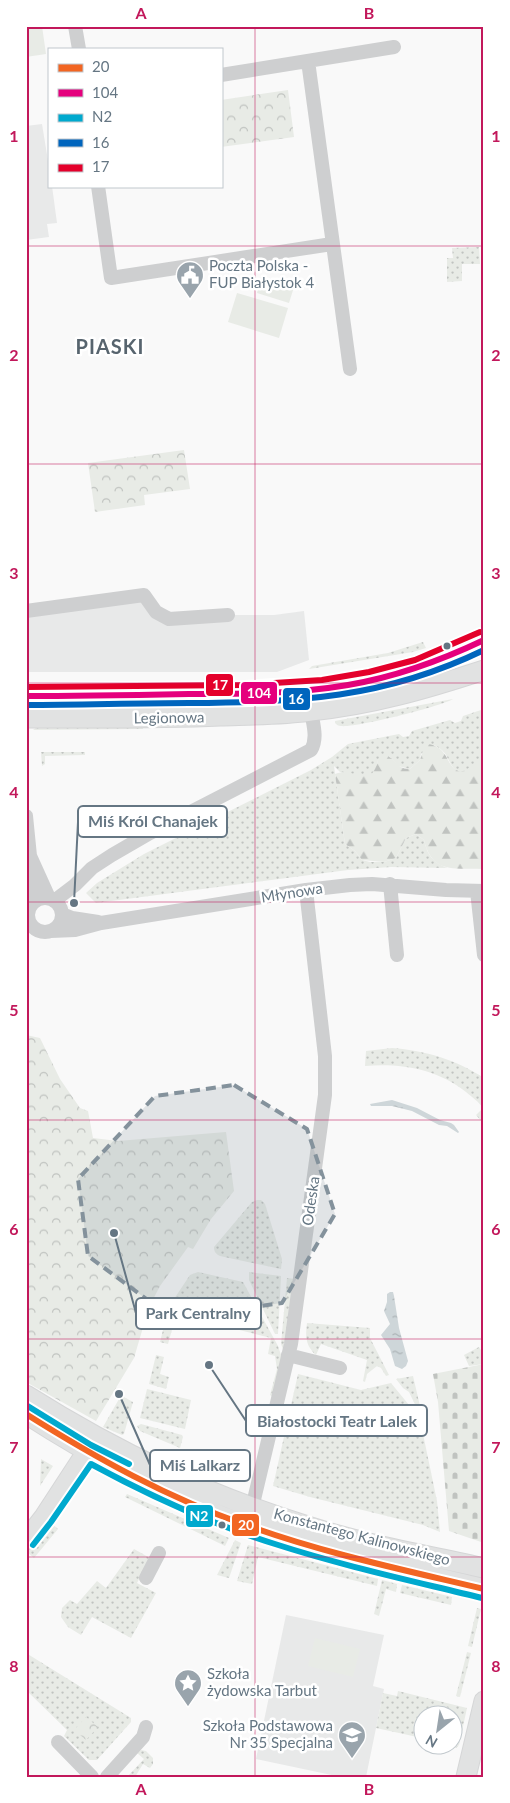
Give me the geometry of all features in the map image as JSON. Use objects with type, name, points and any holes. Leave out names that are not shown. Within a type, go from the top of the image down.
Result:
[{"type":"street","points":[[75,26],[79,48]]},
{"type":"street","points":[[222,75],[394,47]]},
{"type":"street","points":[[308,61],[350,369]]},
{"type":"street","points":[[98,188],[111,278],[332,244]]},
{"type":"street","points":[[26,611],[144,595],[156,612],[169,619],[228,615]]},
{"type":"street","name":"Legionowa","points":[[26,696],[300,691],[366,681],[481,648]]},
{"type":"street","name":"Legionowa","points":[[26,718],[148,719],[271,715],[311,711],[384,699],[422,690],[484,670]]},
{"type":"street","points":[[146,695],[148,719]]},
{"type":"street","points":[[46,900],[58,904],[62,914],[61,921],[51,931],[31,931],[28,910],[46,900],[75,885],[92,868],[112,855],[150,833],[310,750],[314,745],[315,733],[311,711]]},
{"type":"street","points":[[26,816],[30,856],[46,900]]},
{"type":"street","points":[[390,884],[397,956]]},
{"type":"street","name":"Młynowa","points":[[51,931],[75,930],[101,923],[306,890],[350,885],[390,884],[446,890],[480,891]]},
{"type":"street","name":"Odeska","points":[[250,1517],[288,1355],[325,1095],[325,1056],[306,890]]},
{"type":"street","points":[[480,891],[484,955]]},
{"type":"street","name":"Młynowa","points":[[62,914],[72,918],[101,923]]},
{"type":"street","points":[[288,1355],[340,1368]]},
{"type":"street","name":"Konstantego Kalinowskiego","points":[[26,1395],[92,1444]]},
{"type":"street","name":"Konstantego Kalinowskiego","points":[[26,1414],[92,1444],[165,1472],[250,1517],[311,1545],[484,1589]]},
{"type":"street","points":[[26,1540],[44,1517],[92,1444]]},
{"type":"street","name":"Konstantego Kalinowskiego","points":[[250,1517],[313,1528],[484,1568]]},
{"type":"street","points":[[146,1578],[159,1553]]},
{"type":"street","points":[[466,1777],[484,1701]]},
{"type":"street","points":[[107,1777],[143,1737],[146,1728]]},
{"type":"street","points":[[58,1742],[92,1777]]},
{"type":"highlighted area","points":[[234,1085],[307,1129],[335,1214],[282,1303],[172,1318],[88,1256],[78,1179],[155,1096]]},
{"type":"shaded area","points":[[42,124],[48,161],[48,188],[52,188],[57,223],[47,224],[49,237],[26,240],[26,126]]},
{"type":"shaded area","points":[[138,598],[154,615],[274,615],[304,611],[309,660],[277,672],[26,672],[26,615]]},
{"type":"shaded area","points":[[286,1615],[384,1635],[373,1686],[384,1689],[366,1777],[341,1777],[256,1759]]},
{"type":"green space","points":[[26,26],[42,26],[46,54],[26,57]]},
{"type":"green space","points":[[288,90],[294,137],[222,147],[222,100]]},
{"type":"green space","points":[[479,247],[480,264],[462,264],[462,281],[447,282],[447,258],[453,258],[452,248]]},
{"type":"green space","points":[[261,277],[294,287],[289,303],[257,293]]},
{"type":"green space","points":[[237,293],[288,308],[279,338],[228,322]]},
{"type":"green space","points":[[184,450],[190,489],[144,495],[145,505],[95,512],[88,463]]},
{"type":"green space","points":[[423,642],[426,648],[413,652],[309,669],[312,666],[388,653]]},
{"type":"green space","points":[[26,683],[105,683],[105,684],[26,687]]},
{"type":"green space","points":[[453,699],[417,711],[363,724],[341,726],[335,723],[335,721]]},
{"type":"green space","points":[[484,709],[484,758],[464,772],[454,769],[446,755],[434,745],[421,754],[420,760],[410,769],[398,766],[390,757],[378,760],[376,770],[372,775],[365,777],[340,772],[334,766],[345,844],[355,851],[362,860],[384,862],[396,858],[406,838],[416,834],[424,840],[431,857],[447,868],[391,867],[348,870],[96,903],[86,893],[97,883],[144,854],[311,770],[348,744],[399,734],[403,737],[409,736],[412,731],[450,720],[455,723],[461,721],[463,716]]},
{"type":"green space","points":[[143,726],[143,729],[33,730],[37,727]]},
{"type":"green space","points":[[428,744],[440,749],[452,766],[461,772],[484,758],[484,868],[482,869],[453,868],[438,864],[432,859],[424,840],[416,834],[406,838],[396,858],[384,862],[362,860],[355,851],[345,844],[335,774],[342,772],[366,776],[371,774],[378,760],[385,755],[389,756],[401,767],[410,769],[420,760],[424,747]]},
{"type":"green space","points":[[41,752],[85,752],[85,755],[45,756],[45,764],[42,766]]},
{"type":"green space","points":[[26,1035],[40,1038],[60,1079],[80,1108],[88,1111],[93,1138],[118,1141],[226,1132],[234,1191],[211,1219],[193,1249],[188,1247],[160,1286],[149,1307],[134,1358],[96,1421],[26,1382]]},
{"type":"green space","points":[[392,1048],[417,1051],[440,1057],[473,1071],[484,1078],[484,1121],[482,1122],[476,1115],[483,1108],[466,1092],[443,1078],[418,1069],[405,1067],[365,1066],[366,1051]]},
{"type":"green space","points":[[261,1200],[265,1204],[282,1259],[281,1269],[220,1256],[214,1250],[214,1247],[252,1202]]},
{"type":"green space","points":[[198,1272],[243,1282],[278,1346],[283,1361],[274,1398],[270,1395],[277,1369],[275,1356],[268,1354],[271,1338],[185,1316],[182,1328],[173,1326],[168,1344],[160,1342],[169,1306],[186,1310],[187,1307],[172,1302],[190,1275]]},
{"type":"green space","points":[[249,1272],[281,1276],[278,1334],[275,1334],[249,1280]]},
{"type":"green space","points":[[287,1278],[295,1279],[284,1352],[281,1344]]},
{"type":"green space","points":[[307,1323],[370,1328],[370,1338],[389,1375],[386,1376],[381,1368],[377,1366],[367,1374],[365,1382],[363,1381],[367,1360],[321,1344],[316,1355],[307,1341]]},
{"type":"green space","points":[[479,1347],[481,1350],[484,1349],[484,1364],[469,1366],[464,1355]]},
{"type":"green space","points":[[156,1355],[164,1357],[160,1374],[169,1377],[166,1389],[149,1384]]},
{"type":"green space","points":[[484,1364],[484,1543],[449,1531],[438,1402],[433,1374]]},
{"type":"green space","points":[[298,1374],[361,1390],[391,1383],[409,1405],[415,1433],[423,1434],[437,1501],[440,1532],[423,1525],[273,1486]]},
{"type":"green space","points":[[413,1376],[424,1423],[409,1392],[396,1379]]},
{"type":"green space","points":[[147,1389],[191,1400],[185,1429],[140,1418]]},
{"type":"green space","points":[[122,1396],[133,1402],[124,1434],[122,1435],[103,1427]]},
{"type":"green space","points":[[141,1424],[182,1435],[180,1448],[140,1431],[137,1426]]},
{"type":"green space","points":[[41,1459],[53,1466],[40,1486]]},
{"type":"green space","points":[[127,1494],[229,1538],[225,1546],[125,1497]]},
{"type":"green space","points":[[51,1523],[58,1529],[34,1558],[27,1552]]},
{"type":"green space","points":[[235,1540],[241,1543],[229,1578],[217,1575]]},
{"type":"green space","points":[[248,1545],[378,1579],[377,1586],[258,1557],[252,1584],[237,1581]]},
{"type":"green space","points":[[134,1549],[150,1558],[137,1583],[156,1593],[131,1638],[92,1617],[81,1635],[68,1627],[61,1617],[62,1608],[70,1600],[77,1604],[97,1581],[106,1588]]},
{"type":"green space","points":[[382,1580],[397,1584],[396,1592],[386,1589],[379,1616],[374,1614]]},
{"type":"green space","points":[[402,1585],[452,1597],[451,1605],[400,1593]]},
{"type":"green space","points":[[477,1608],[481,1609],[472,1647],[468,1646]]},
{"type":"green space","points":[[315,1638],[360,1649],[353,1677],[308,1666]]},
{"type":"green space","points":[[467,1652],[471,1653],[460,1697],[456,1696]]},
{"type":"green space","points":[[26,1653],[131,1718],[131,1722],[97,1760],[89,1760],[64,1736],[67,1730],[26,1690]]},
{"type":"green space","points":[[398,1691],[459,1706],[412,1706],[412,1736],[376,1728],[383,1693],[397,1696]]},
{"type":"green space","points":[[462,1707],[467,1708],[462,1731]]},
{"type":"green space","points":[[86,1717],[98,1727],[86,1740],[74,1730]]},
{"type":"green space","points":[[141,1750],[146,1751],[153,1758],[153,1764],[150,1768],[143,1764],[135,1777],[127,1777],[144,1759],[137,1753]]},
{"type":"water","points":[[392,1100],[417,1108],[440,1120],[451,1123],[459,1132],[447,1126],[439,1125],[412,1111],[392,1106],[371,1106],[370,1104]]},
{"type":"water","points":[[393,1292],[399,1328],[408,1361],[402,1369],[395,1366],[390,1349],[381,1335],[390,1324],[384,1311],[387,1294]]},
{"type":"transit line","name":"17","points":[[26,687],[244,685],[322,680],[369,672],[415,660],[480,632]]},
{"type":"transit line","name":"104","points":[[26,696],[249,694],[328,688],[366,682],[400,673],[451,655],[484,640]]},
{"type":"transit line","name":"16","points":[[26,705],[304,699],[375,688],[411,679],[484,650]]},
{"type":"transit line","name":"N2","points":[[26,1405],[91,1445],[129,1464]]},
{"type":"transit line","name":"20","points":[[26,1414],[133,1476],[217,1514],[275,1535],[334,1553],[484,1589]]},
{"type":"transit line","name":"N2","points":[[33,1545],[91,1464],[181,1509],[251,1536],[352,1566],[482,1598]]},
{"type":"place","name":"Poczta Polska - FUP Białystok 4","points":[[190,299]]},
{"type":"place","name":"Miś Król Chanajek","points":[[74,903]]},
{"type":"place","name":"Park Centralny","points":[[114,1233]]},
{"type":"place","name":"Białostocki Teatr Lalek","points":[[209,1365]]},
{"type":"place","name":"Miś Lalkarz","points":[[119,1394]]},
{"type":"place","name":"Szkoła żydowska Tarbut","points":[[188,1707]]},
{"type":"place","name":"Szkoła Podstawowa Nr 35 Specjalna","points":[[352,1759]]},
{"type":"district","name":"PIASKI","points":[[110,347]]}]
